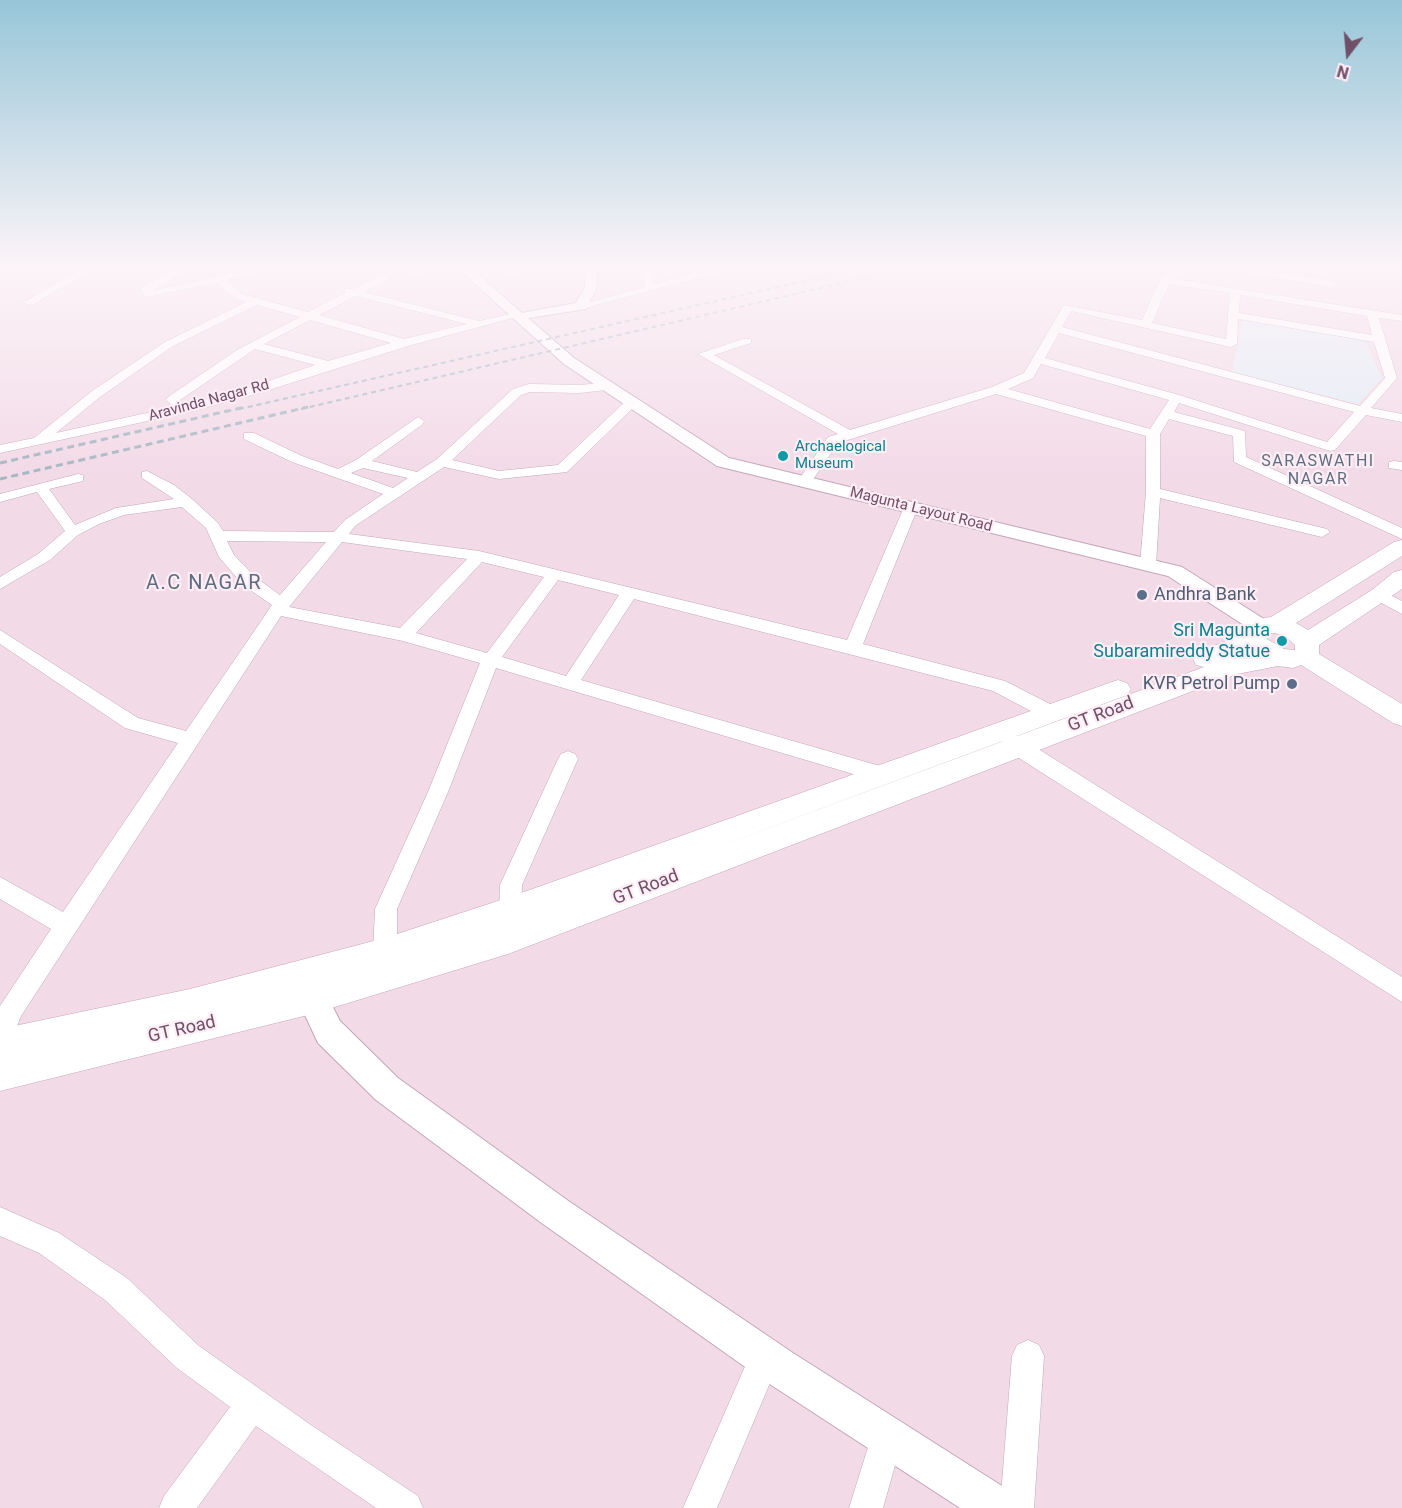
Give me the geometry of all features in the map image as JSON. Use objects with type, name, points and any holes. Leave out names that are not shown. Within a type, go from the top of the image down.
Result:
[{"type":"main road","points":[[0,1046],[190,1005],[385,953],[510,911],[880,774],[1010,739],[1051,713],[1264,630],[1402,547]]},
{"type":"main road","name":"GT Road","points":[[0,1073],[312,998],[508,939],[917,784],[1010,739],[1233,666],[1299,651],[1402,577]]},
{"type":"main road","points":[[1264,630],[1263,649],[1299,651],[1401,708]]},
{"type":"street","points":[[37,441],[96,394],[169,344],[186,335]]},
{"type":"street","points":[[184,409],[172,400],[271,335]]},
{"type":"street","points":[[378,335],[404,343]]},
{"type":"street","name":"Aravinda Nagar Rd","points":[[0,449],[184,409],[252,391],[328,365],[433,335]]},
{"type":"street","name":"Magunta Layout Road","points":[[544,335],[569,361],[591,373],[723,462],[1176,571],[1264,630]]},
{"type":"street","points":[[805,481],[833,440],[996,390],[1029,375],[1051,335]]},
{"type":"street","points":[[1079,335],[1362,410],[1402,418]]},
{"type":"street","points":[[1192,335],[1231,344],[1232,335]]},
{"type":"street","points":[[1357,335],[1379,339]]},
{"type":"street","points":[[1036,359],[1175,398],[1330,447],[1391,378],[1378,335]]},
{"type":"street","points":[[747,341],[704,354],[849,435]]},
{"type":"street","points":[[253,345],[328,365]]},
{"type":"street","points":[[1385,357],[1402,359]]},
{"type":"street","points":[[0,1037],[11,1009],[279,607],[350,523],[442,462],[513,395],[524,389],[580,389],[610,386]]},
{"type":"street","points":[[996,390],[1153,434]]},
{"type":"street","points":[[1148,565],[1153,492],[1153,434],[1175,398]]},
{"type":"street","points":[[442,462],[500,475],[562,469],[633,401]]},
{"type":"street","points":[[1167,414],[1240,434],[1239,459],[1402,534]]},
{"type":"street","points":[[338,474],[361,463],[418,422]]},
{"type":"street","points":[[249,436],[297,459],[393,493]]},
{"type":"street","points":[[361,463],[419,477]]},
{"type":"street","points":[[147,475],[169,488],[213,526],[227,556],[249,581],[279,607],[404,635],[880,774]]},
{"type":"street","points":[[0,498],[78,478]]},
{"type":"street","points":[[40,487],[73,532]]},
{"type":"street","points":[[1153,492],[1322,532]]},
{"type":"street","points":[[0,584],[44,557],[73,532],[121,511],[187,502]]},
{"type":"street","points":[[853,647],[911,507]]},
{"type":"street","points":[[218,536],[338,537],[479,556],[853,647],[999,686],[1051,713]]},
{"type":"street","points":[[404,635],[479,556]]},
{"type":"street","points":[[385,953],[386,909],[438,792],[490,661],[554,574]]},
{"type":"street","points":[[569,685],[630,592]]},
{"type":"street","points":[[1380,595],[1402,608]]},
{"type":"street","points":[[0,636],[132,723],[191,740]]},
{"type":"street","points":[[1010,739],[1402,990]]},
{"type":"street","points":[[510,911],[512,885],[568,759]]},
{"type":"street","points":[[0,887],[67,926]]},
{"type":"street","points":[[312,998],[329,1032],[387,1089],[555,1212],[765,1357],[998,1508]]},
{"type":"street","points":[[0,1221],[49,1243],[116,1289],[188,1357],[252,1404],[406,1508]]},
{"type":"street","points":[[1017,1508],[1029,1356]]},
{"type":"street","points":[[700,1508],[765,1357]]},
{"type":"street","points":[[176,1508],[252,1404]]},
{"type":"street","points":[[866,1508],[887,1437]]},
{"type":"shaded area","points":[[0,335],[1402,335],[1402,1508],[0,1508]]},
{"type":"shaded area","points":[[1240,335],[1341,335],[1364,339],[1382,378],[1358,404],[1232,372]]},
{"type":"railway","points":[[239,409],[564,335]]},
{"type":"railway","points":[[301,409],[617,335]]},
{"type":"railway","points":[[0,463],[245,407]]},
{"type":"railway","points":[[0,479],[308,407]]},
{"type":"place","name":"Archaelogical Museum","points":[[783,456]]},
{"type":"place","name":"Andhra Bank","points":[[1142,595]]},
{"type":"place","name":"Sri Magunta Subaramireddy Statue","points":[[1282,641]]},
{"type":"place","name":"KVR Petrol Pump","points":[[1292,684]]},
{"type":"district","name":"SARASWATHI NAGAR","points":[[1318,471]]},
{"type":"district","name":"A.C NAGAR","points":[[204,584]]}]
